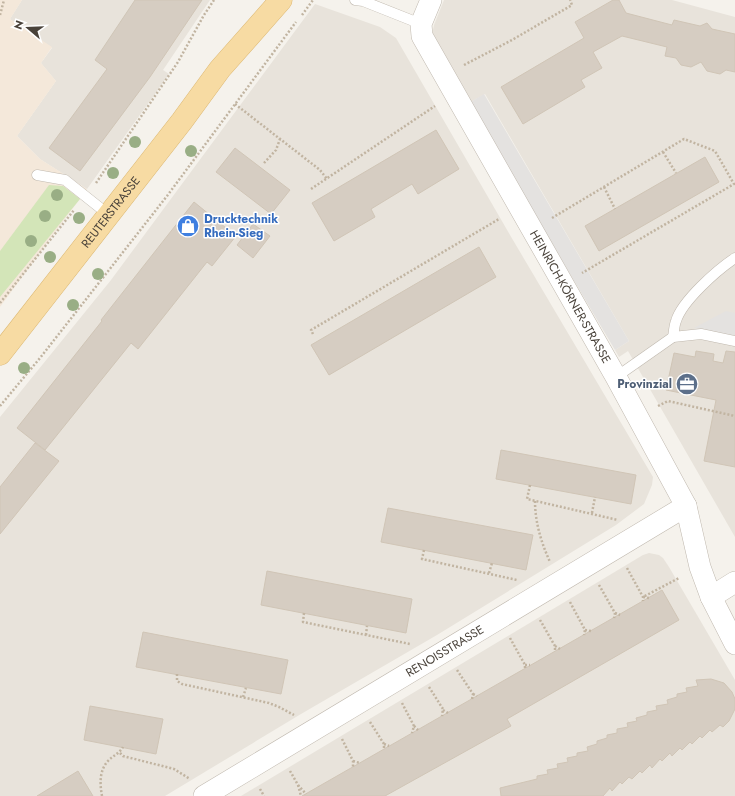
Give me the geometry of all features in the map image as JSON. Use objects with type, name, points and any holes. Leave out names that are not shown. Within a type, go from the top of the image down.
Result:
[{"type":"main road","name":"REUTERSTRASSE","points":[[220,69],[260,0]]},
{"type":"main road","name":"REUTERSTRASSE","points":[[0,354],[182,121],[220,69],[281,0]]},
{"type":"street","points":[[421,24],[430,0]]},
{"type":"street","name":"HEINRICH-KÖRNER-STRASSE","points":[[421,24],[422,36],[616,377],[686,506],[700,567],[711,596],[735,644]]},
{"type":"street","name":"RENOISSTRASSE","points":[[207,794],[686,506]]},
{"type":"street","points":[[711,596],[735,582]]},
{"type":"lane","points":[[355,0],[362,1],[421,24]]},
{"type":"lane","points":[[36,175],[65,180],[109,215]]},
{"type":"lane","points":[[673,337],[676,321],[689,300],[714,274],[735,258]]},
{"type":"lane","points":[[616,377],[673,337],[701,334],[735,341]]},
{"type":"path","points":[[0,15],[4,0]]},
{"type":"path","points":[[0,303],[95,184],[178,62],[214,0]]},
{"type":"path","points":[[0,406],[40,358],[167,196],[278,44],[313,0]]},
{"type":"path","points":[[444,75],[512,40],[572,5],[570,0]]},
{"type":"path","points":[[235,104],[320,170],[327,179]]},
{"type":"path","points":[[311,189],[437,104]]},
{"type":"path","points":[[264,163],[276,150],[280,139]]},
{"type":"path","points":[[532,230],[684,139],[715,151],[734,184],[563,284]]},
{"type":"path","points":[[663,152],[676,173]]},
{"type":"path","points":[[604,187],[615,209]]},
{"type":"path","points":[[313,334],[311,330],[519,208]]},
{"type":"path","points":[[662,404],[668,401],[735,416]]},
{"type":"path","points":[[530,485],[527,499],[592,513],[650,528]]},
{"type":"path","points":[[592,513],[595,497]]},
{"type":"path","points":[[535,501],[537,522],[544,548]]},
{"type":"path","points":[[616,548],[643,597],[643,601]]},
{"type":"path","points":[[424,550],[422,559],[555,585],[585,630],[590,631]]},
{"type":"path","points":[[489,573],[492,563]]},
{"type":"path","points":[[588,565],[615,613],[620,615]]},
{"type":"path","points":[[643,597],[670,582]]},
{"type":"path","points":[[643,597],[649,598]]},
{"type":"path","points":[[529,600],[555,646],[555,652]]},
{"type":"path","points":[[614,618],[615,613]]},
{"type":"path","points":[[304,614],[303,622],[444,652],[473,694],[478,696]]},
{"type":"path","points":[[499,618],[525,665],[525,669]]},
{"type":"path","points":[[366,635],[367,626]]},
{"type":"path","points":[[584,635],[585,630]]},
{"type":"path","points":[[555,646],[560,649]]},
{"type":"path","points":[[525,665],[530,666]]},
{"type":"path","points":[[417,668],[443,709],[448,713]]},
{"type":"path","points":[[177,674],[176,681],[182,684],[243,697],[279,707],[323,724],[354,761],[360,763]]},
{"type":"path","points":[[391,684],[414,726],[418,730]]},
{"type":"path","points":[[243,697],[246,688]]},
{"type":"path","points":[[472,699],[473,694]]},
{"type":"path","points":[[358,703],[384,744],[384,750]]},
{"type":"path","points":[[442,716],[443,709]]},
{"type":"path","points":[[412,733],[414,726]]},
{"type":"path","points":[[384,744],[389,746]]},
{"type":"path","points":[[102,796],[100,780],[103,770],[107,763],[120,753],[123,747]]},
{"type":"path","points":[[278,751],[298,785],[306,794]]},
{"type":"path","points":[[120,753],[129,758],[174,769],[207,794]]},
{"type":"path","points":[[353,767],[354,761]]},
{"type":"path","points":[[298,785],[301,796]]},
{"type":"shaded area","points":[[0,0],[22,0],[10,19],[52,47],[41,63],[56,81],[17,136],[40,159],[87,189],[0,307]]},
{"type":"shaded area","points":[[22,0],[210,0],[163,70],[169,74],[87,189],[40,159],[17,136],[56,81],[41,63],[52,48],[10,19]]},
{"type":"shaded area","points":[[444,0],[672,0],[735,17],[735,537],[628,351],[619,357],[615,350],[629,341],[485,94],[469,103],[432,35],[434,25]]},
{"type":"shaded area","points":[[315,4],[380,27],[396,38],[653,477],[652,485],[644,504],[616,525],[437,635],[301,714],[165,796],[0,796],[0,417],[111,280]]},
{"type":"shaded area","points":[[484,94],[629,341],[615,350],[469,103]]},
{"type":"shaded area","points":[[726,311],[735,313],[735,336],[694,328]]},
{"type":"shaded area","points":[[649,553],[659,555],[663,558],[735,680],[735,796],[241,796],[643,555]]},
{"type":"green space","points":[[49,185],[63,186],[80,199],[0,297],[0,251]]},
{"type":"building","points":[[135,0],[202,0],[150,77],[80,171],[49,148],[107,69],[95,60]]},
{"type":"building","points":[[613,0],[619,0],[626,13],[672,25],[674,20],[700,26],[707,23],[712,29],[735,34],[735,72],[726,70],[720,74],[707,71],[701,62],[691,67],[681,65],[676,58],[665,56],[667,47],[622,36],[593,52],[602,68],[581,80],[585,87],[523,124],[501,87],[584,38],[575,22]]},
{"type":"building","points":[[436,130],[459,169],[418,194],[412,184],[371,209],[375,217],[334,241],[312,203]]},
{"type":"building","points":[[235,148],[290,190],[271,214],[216,172]]},
{"type":"building","points":[[705,157],[719,182],[599,251],[585,226]]},
{"type":"building","points":[[194,202],[236,236],[212,266],[207,262],[138,349],[131,343],[45,450],[17,428]]},
{"type":"building","points":[[253,224],[270,236],[253,258],[237,245]]},
{"type":"building","points":[[479,247],[496,277],[329,375],[311,345]]},
{"type":"building","points":[[696,351],[714,354],[713,361],[723,363],[726,351],[735,352],[735,467],[704,461],[716,400],[666,390],[674,353],[695,357]]},
{"type":"building","points":[[35,443],[59,461],[0,534],[0,487]]},
{"type":"building","points":[[501,450],[636,475],[631,504],[496,479]]},
{"type":"building","points":[[388,508],[533,535],[526,570],[381,542]]},
{"type":"building","points":[[267,571],[412,599],[406,633],[261,605]]},
{"type":"building","points":[[662,590],[679,620],[507,719],[511,726],[385,796],[302,796]]},
{"type":"building","points":[[143,632],[288,660],[281,694],[136,667]]},
{"type":"building","points":[[711,679],[724,683],[732,692],[735,699],[735,709],[729,721],[723,727],[720,725],[712,732],[710,730],[702,738],[700,736],[692,744],[690,742],[682,750],[680,748],[672,756],[670,753],[662,761],[660,759],[652,768],[650,765],[642,773],[640,771],[632,779],[629,777],[622,784],[620,782],[612,791],[610,788],[603,796],[501,796],[500,788],[537,779],[537,776],[548,774],[547,770],[558,768],[557,764],[568,762],[567,758],[577,756],[577,753],[588,751],[587,747],[597,744],[597,741],[607,738],[607,735],[617,733],[617,729],[628,727],[627,723],[637,721],[636,718],[647,715],[647,712],[657,710],[656,706],[668,704],[667,700],[677,697],[677,694],[687,692],[686,688],[698,686],[696,680]]},
{"type":"building","points":[[90,706],[163,719],[156,754],[84,740]]},
{"type":"building","points":[[78,771],[93,796],[37,796]]},
{"type":"place","name":"Drucktechnik Rhein-Sieg","points":[[188,226]]},
{"type":"place","name":"Provinzial","points":[[687,384]]}]
